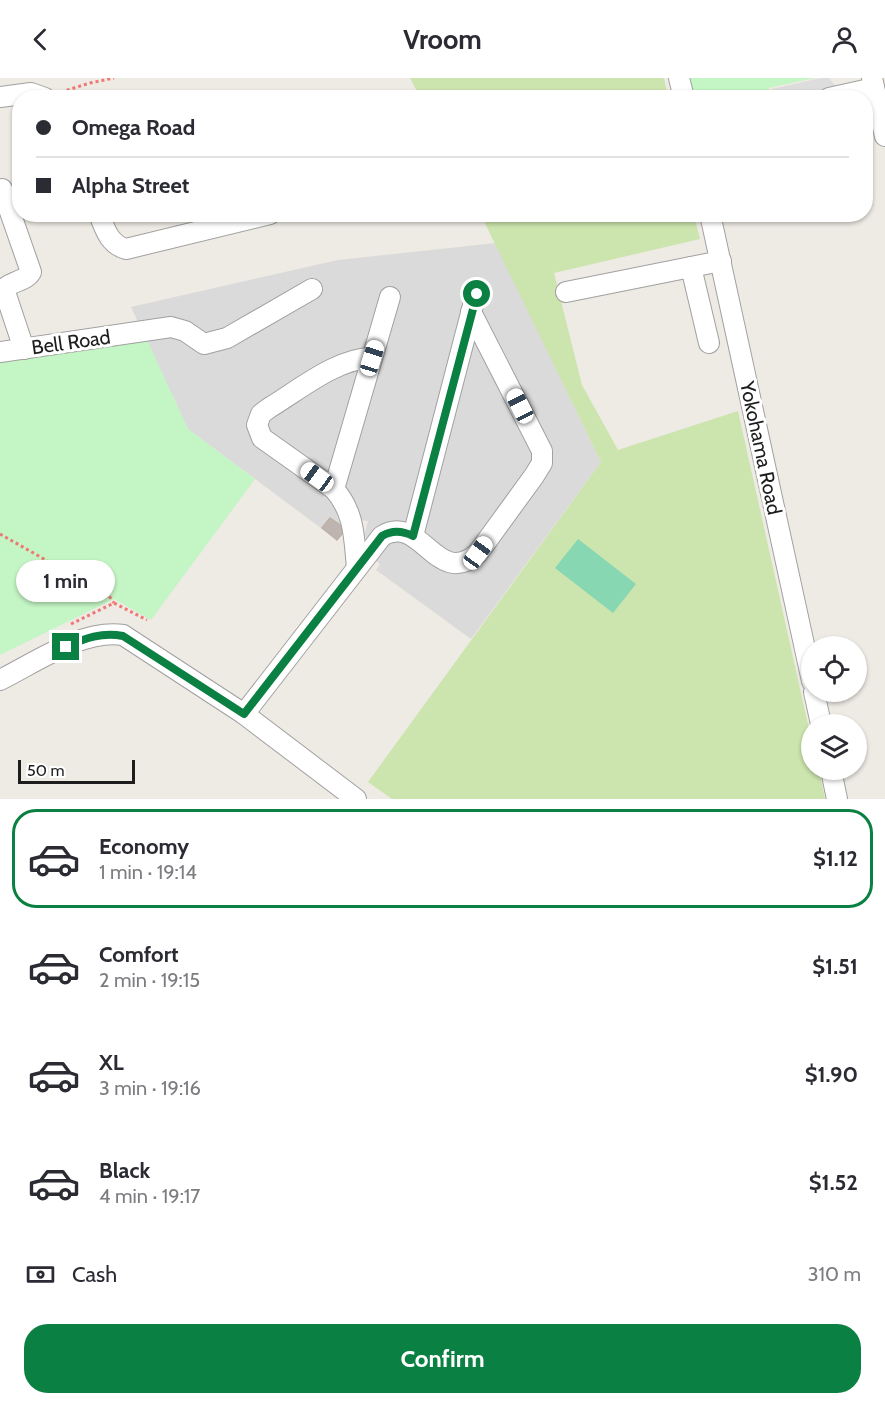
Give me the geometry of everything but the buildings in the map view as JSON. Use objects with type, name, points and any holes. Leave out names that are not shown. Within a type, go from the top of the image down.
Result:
[{"type":"street","points":[[852,90],[873,83],[885,136]]},
{"type":"street","points":[[2,189],[12,218]]},
{"type":"street","points":[[14,222],[31,272],[27,278],[8,285],[4,289],[24,349]]},
{"type":"street","points":[[103,222],[110,239],[126,249],[237,222]]},
{"type":"street","name":"Yokohama Road","points":[[712,222],[802,636]]},
{"type":"street","points":[[566,292],[721,261]]},
{"type":"street","points":[[691,267],[709,343]]},
{"type":"street","name":"Bell Road","points":[[0,352],[171,327],[185,331],[204,344],[214,342],[227,338],[312,289]]},
{"type":"street","points":[[333,489],[390,297]]},
{"type":"street","points":[[244,714],[382,536],[386,533],[405,532],[445,562],[453,564],[470,561],[542,463],[543,456],[539,443],[474,303],[413,536]]},
{"type":"street","points":[[357,568],[351,518],[345,505],[333,489],[262,438],[258,431],[258,420],[261,414],[269,408],[337,366],[349,361],[372,358]]},
{"type":"street","points":[[0,680],[82,639],[110,633],[123,636],[244,714],[355,799]]},
{"type":"street","points":[[833,780],[837,799]]},
{"type":"path","points":[[62,90],[114,78]]},
{"type":"path","points":[[0,534],[110,596],[114,603]]},
{"type":"shaded area","points":[[821,78],[829,78],[837,88],[828,90],[772,89]]},
{"type":"shaded area","points":[[496,243],[601,462],[471,639],[376,570],[380,564],[373,559],[382,549],[364,536],[368,521],[344,518],[339,524],[346,529],[337,540],[188,429],[131,307],[338,260]]},
{"type":"green space","points":[[410,78],[664,78],[667,90],[416,90]]},
{"type":"green space","points":[[687,78],[815,78],[768,88],[769,90],[690,90]]},
{"type":"green space","points":[[484,222],[696,222],[700,239],[554,273],[582,385],[618,450],[738,411],[801,693],[801,702],[803,702],[806,714],[801,714],[801,780],[821,780],[825,799],[392,799],[368,782],[601,462]]},
{"type":"green space","points":[[147,340],[188,429],[255,479],[151,620],[114,599],[0,655],[0,361]]},
{"type":"green space","points":[[578,539],[636,584],[613,613],[555,568]]},
{"type":"route","points":[[66,647],[97,635],[110,633],[123,636],[244,714],[382,536],[399,531],[413,536],[477,294]]}]
